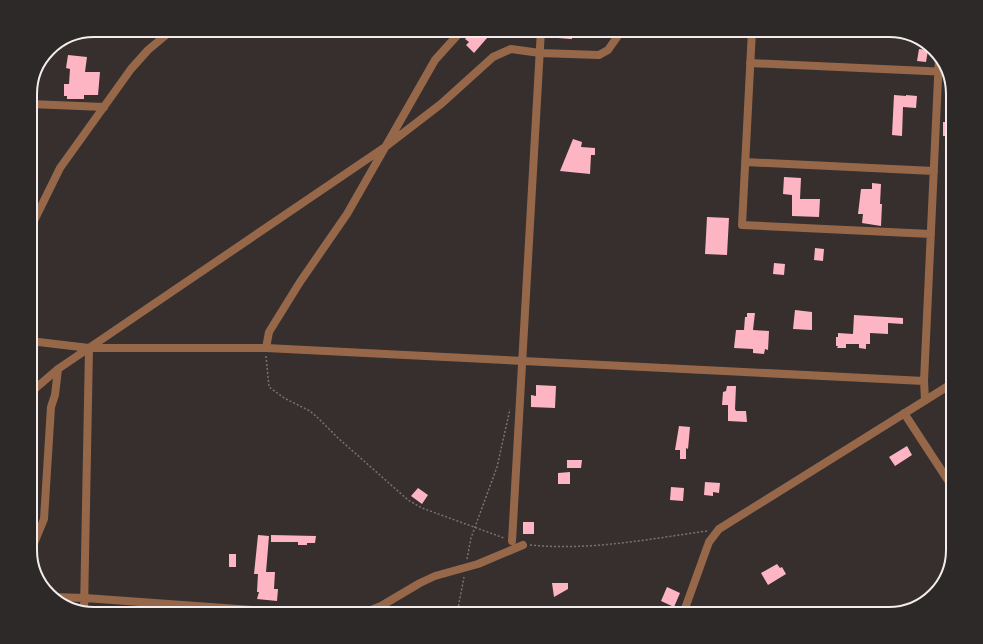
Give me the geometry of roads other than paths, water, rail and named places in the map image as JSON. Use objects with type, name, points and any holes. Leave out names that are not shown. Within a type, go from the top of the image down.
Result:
[{"type":"street","points":[[37,215],[60,168],[131,69],[148,50],[164,37]]},
{"type":"street","points":[[266,348],[269,332],[300,282],[347,214],[435,60],[456,37]]},
{"type":"street","points":[[512,541],[541,37]]},
{"type":"street","points":[[37,387],[58,369],[385,146],[441,104],[493,57],[511,49],[540,53],[599,55],[608,50],[617,37]]},
{"type":"street","points":[[752,37],[742,225],[931,234]]},
{"type":"street","points":[[750,63],[939,72]]},
{"type":"street","points":[[925,400],[924,381],[939,67]]},
{"type":"street","points":[[37,104],[104,107]]},
{"type":"street","points":[[745,162],[934,171]]},
{"type":"street","points":[[37,343],[89,348],[266,348],[924,381]]},
{"type":"street","points":[[84,606],[89,348]]},
{"type":"street","points":[[37,536],[44,519],[51,407],[55,395],[58,369]]},
{"type":"street","points":[[686,607],[709,542],[719,529],[946,387]]},
{"type":"street","points":[[904,413],[946,477]]},
{"type":"street","points":[[378,607],[435,576],[466,568],[523,545]]},
{"type":"street","points":[[63,597],[85,598],[170,607]]}]
